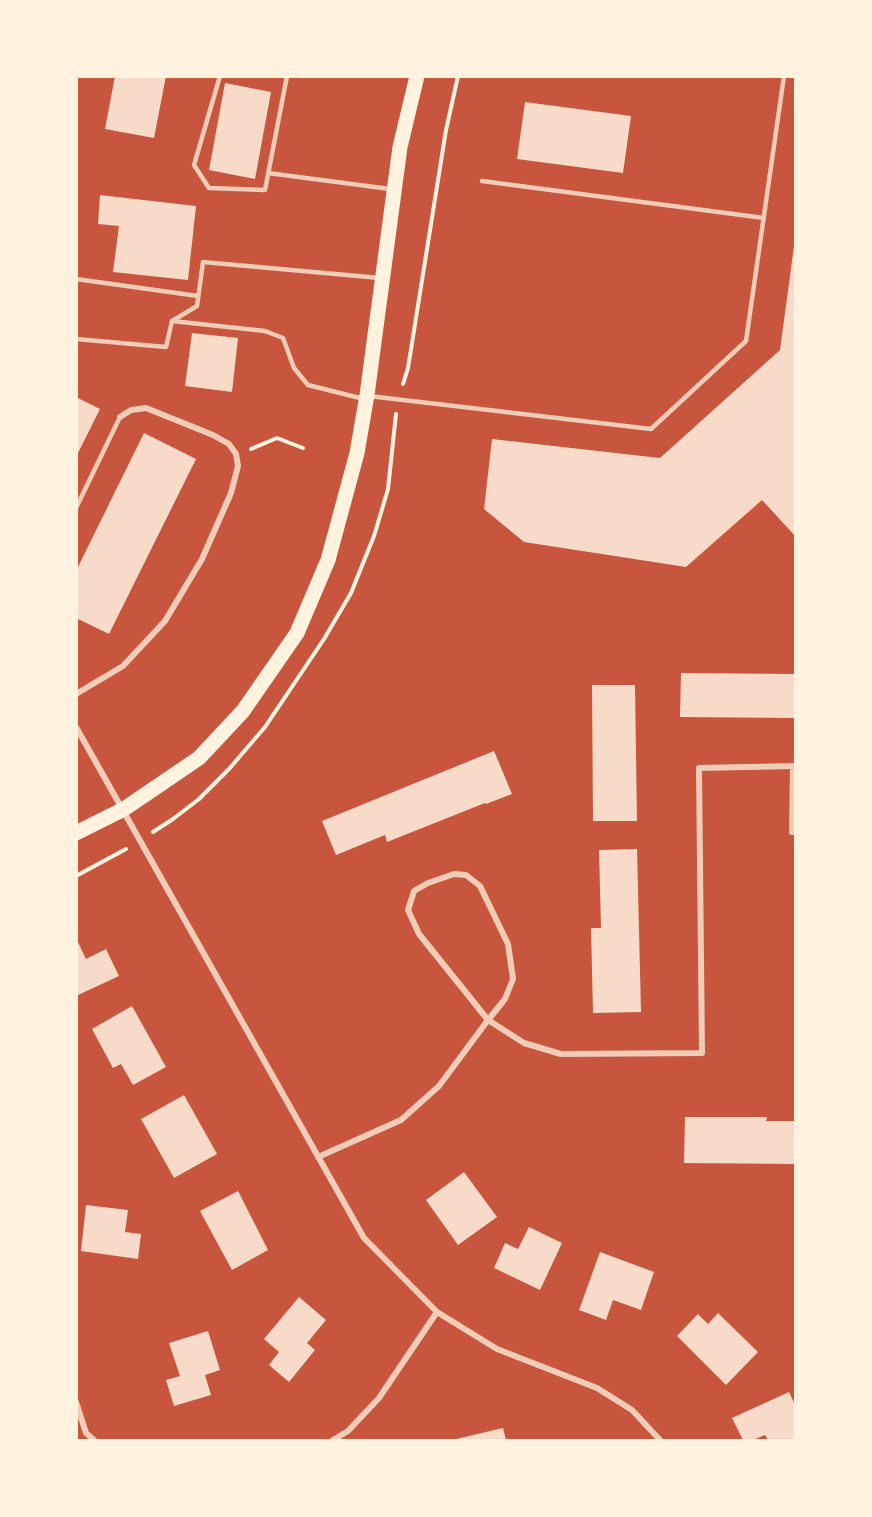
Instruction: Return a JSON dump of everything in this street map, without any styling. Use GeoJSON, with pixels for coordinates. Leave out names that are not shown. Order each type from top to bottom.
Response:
{"type":"FeatureCollection","features":[{"type":"Feature","properties":{"kind":"main road"},"geometry":{"type":"LineString","coordinates":[[76,833],[124,809],[199,758],[243,711],[297,633],[328,560],[357,453],[367,397],[400,147],[417,76]]}},
{"type":"Feature","properties":{"kind":"street"},"geometry":{"type":"LineString","coordinates":[[76,694],[123,666],[165,621],[202,559],[231,493],[238,466],[236,454],[228,444],[213,435],[146,408],[131,410],[120,417]]}},
{"type":"Feature","properties":{"kind":"street"},"geometry":{"type":"LineString","coordinates":[[76,728],[124,809],[364,1238],[437,1312],[497,1349],[597,1388],[632,1410],[660,1440]]}},
{"type":"Feature","properties":{"kind":"street"},"geometry":{"type":"LineString","coordinates":[[318,1157],[401,1120],[439,1086],[488,1020],[505,999],[513,979],[508,944],[480,886],[466,874],[454,874],[428,883],[414,891],[408,910],[419,934],[488,1020],[524,1043],[561,1054],[702,1053],[699,768],[794,766],[792,832],[795,832]]}},
{"type":"Feature","properties":{"kind":"street"},"geometry":{"type":"LineString","coordinates":[[333,1440],[348,1431],[379,1398],[437,1312]]}},
{"type":"Feature","properties":{"kind":"street"},"geometry":{"type":"LineString","coordinates":[[76,1402],[86,1433],[94,1440]]}},
{"type":"Feature","properties":{"kind":"lane"},"geometry":{"type":"LineString","coordinates":[[220,76],[194,165],[209,188],[265,190],[287,76]]}},
{"type":"Feature","properties":{"kind":"lane"},"geometry":{"type":"LineString","coordinates":[[172,321],[265,331],[283,338],[294,368],[308,385],[367,397],[651,429],[746,341],[784,76]]}},
{"type":"Feature","properties":{"kind":"lane"},"geometry":{"type":"LineString","coordinates":[[268,173],[394,189]]}},
{"type":"Feature","properties":{"kind":"lane"},"geometry":{"type":"LineString","coordinates":[[482,181],[764,218]]}},
{"type":"Feature","properties":{"kind":"lane"},"geometry":{"type":"LineString","coordinates":[[76,339],[166,347],[172,321],[197,306],[203,262],[383,278]]}},
{"type":"Feature","properties":{"kind":"lane"},"geometry":{"type":"LineString","coordinates":[[76,279],[198,296]]}},
{"type":"Feature","properties":{"kind":"lane"},"geometry":{"type":"LineString","coordinates":[[76,508],[120,417]]}},
{"type":"Feature","properties":{"kind":"path"},"geometry":{"type":"LineString","coordinates":[[236,454],[277,438],[303,448]]}},
{"type":"Feature","properties":{"kind":"building"},"geometry":{"type":"Polygon","coordinates":[[[115,76],[166,76],[154,138],[105,129],[115,76]]]}},
{"type":"Feature","properties":{"kind":"building"},"geometry":{"type":"Polygon","coordinates":[[[225,83],[271,92],[255,179],[209,170],[225,83]]]}},
{"type":"Feature","properties":{"kind":"building"},"geometry":{"type":"Polygon","coordinates":[[[525,102],[631,116],[623,173],[517,159],[525,102]]]}},
{"type":"Feature","properties":{"kind":"building"},"geometry":{"type":"Polygon","coordinates":[[[100,195],[196,206],[188,280],[113,272],[119,226],[98,224],[100,195]]]}},
{"type":"Feature","properties":{"kind":"building"},"geometry":{"type":"Polygon","coordinates":[[[794,246],[796,247],[796,537],[762,500],[686,567],[524,542],[484,509],[492,439],[660,458],[780,350],[794,246]]]}},
{"type":"Feature","properties":{"kind":"building"},"geometry":{"type":"Polygon","coordinates":[[[192,333],[238,338],[232,392],[185,386],[192,333]]]}},
{"type":"Feature","properties":{"kind":"building"},"geometry":{"type":"Polygon","coordinates":[[[76,397],[100,409],[76,457],[76,397]]]}},
{"type":"Feature","properties":{"kind":"building"},"geometry":{"type":"Polygon","coordinates":[[[144,433],[196,459],[109,634],[76,618],[76,571],[144,433]]]}},
{"type":"Feature","properties":{"kind":"building"},"geometry":{"type":"Polygon","coordinates":[[[681,673],[796,674],[796,718],[680,717],[681,673]]]}},
{"type":"Feature","properties":{"kind":"building"},"geometry":{"type":"Polygon","coordinates":[[[592,685],[635,685],[637,821],[593,821],[592,685]]]}},
{"type":"Feature","properties":{"kind":"building"},"geometry":{"type":"Polygon","coordinates":[[[494,751],[512,794],[387,842],[385,835],[336,855],[322,821],[494,751]]]}},
{"type":"Feature","properties":{"kind":"building"},"geometry":{"type":"Polygon","coordinates":[[[637,849],[641,1012],[593,1013],[591,928],[601,928],[599,850],[637,849]]]}},
{"type":"Feature","properties":{"kind":"building"},"geometry":{"type":"Polygon","coordinates":[[[76,938],[86,959],[106,949],[119,976],[76,996],[76,938]]]}},
{"type":"Feature","properties":{"kind":"building"},"geometry":{"type":"Polygon","coordinates":[[[132,1006],[166,1067],[133,1085],[121,1064],[113,1068],[92,1029],[132,1006]]]}},
{"type":"Feature","properties":{"kind":"building"},"geometry":{"type":"Polygon","coordinates":[[[184,1095],[217,1154],[174,1178],[141,1119],[184,1095]]]}},
{"type":"Feature","properties":{"kind":"building"},"geometry":{"type":"Polygon","coordinates":[[[685,1117],[767,1117],[766,1121],[796,1121],[796,1164],[684,1163],[685,1117]]]}},
{"type":"Feature","properties":{"kind":"building"},"geometry":{"type":"Polygon","coordinates":[[[464,1172],[497,1217],[458,1245],[426,1200],[464,1172]]]}},
{"type":"Feature","properties":{"kind":"building"},"geometry":{"type":"Polygon","coordinates":[[[238,1191],[268,1250],[232,1270],[200,1211],[238,1191]]]}},
{"type":"Feature","properties":{"kind":"building"},"geometry":{"type":"Polygon","coordinates":[[[86,1205],[128,1210],[125,1232],[141,1234],[138,1259],[81,1251],[86,1205]]]}},
{"type":"Feature","properties":{"kind":"building"},"geometry":{"type":"Polygon","coordinates":[[[529,1227],[562,1243],[540,1290],[494,1268],[505,1243],[518,1249],[529,1227]]]}},
{"type":"Feature","properties":{"kind":"building"},"geometry":{"type":"Polygon","coordinates":[[[600,1252],[654,1272],[641,1310],[613,1300],[606,1320],[579,1310],[600,1252]]]}},
{"type":"Feature","properties":{"kind":"building"},"geometry":{"type":"Polygon","coordinates":[[[299,1297],[326,1320],[307,1343],[315,1350],[289,1382],[269,1365],[279,1352],[264,1339],[299,1297]]]}},
{"type":"Feature","properties":{"kind":"building"},"geometry":{"type":"Polygon","coordinates":[[[718,1313],[758,1352],[726,1385],[677,1336],[698,1314],[708,1324],[718,1313]]]}},
{"type":"Feature","properties":{"kind":"building"},"geometry":{"type":"Polygon","coordinates":[[[208,1331],[220,1370],[205,1375],[211,1395],[174,1406],[166,1380],[180,1376],[169,1343],[208,1331]]]}},
{"type":"Feature","properties":{"kind":"building"},"geometry":{"type":"Polygon","coordinates":[[[789,1392],[796,1407],[796,1440],[768,1440],[765,1435],[753,1440],[743,1440],[732,1418],[789,1392]]]}},
{"type":"Feature","properties":{"kind":"building"},"geometry":{"type":"Polygon","coordinates":[[[503,1428],[506,1440],[452,1440],[503,1428]]]}}]}
